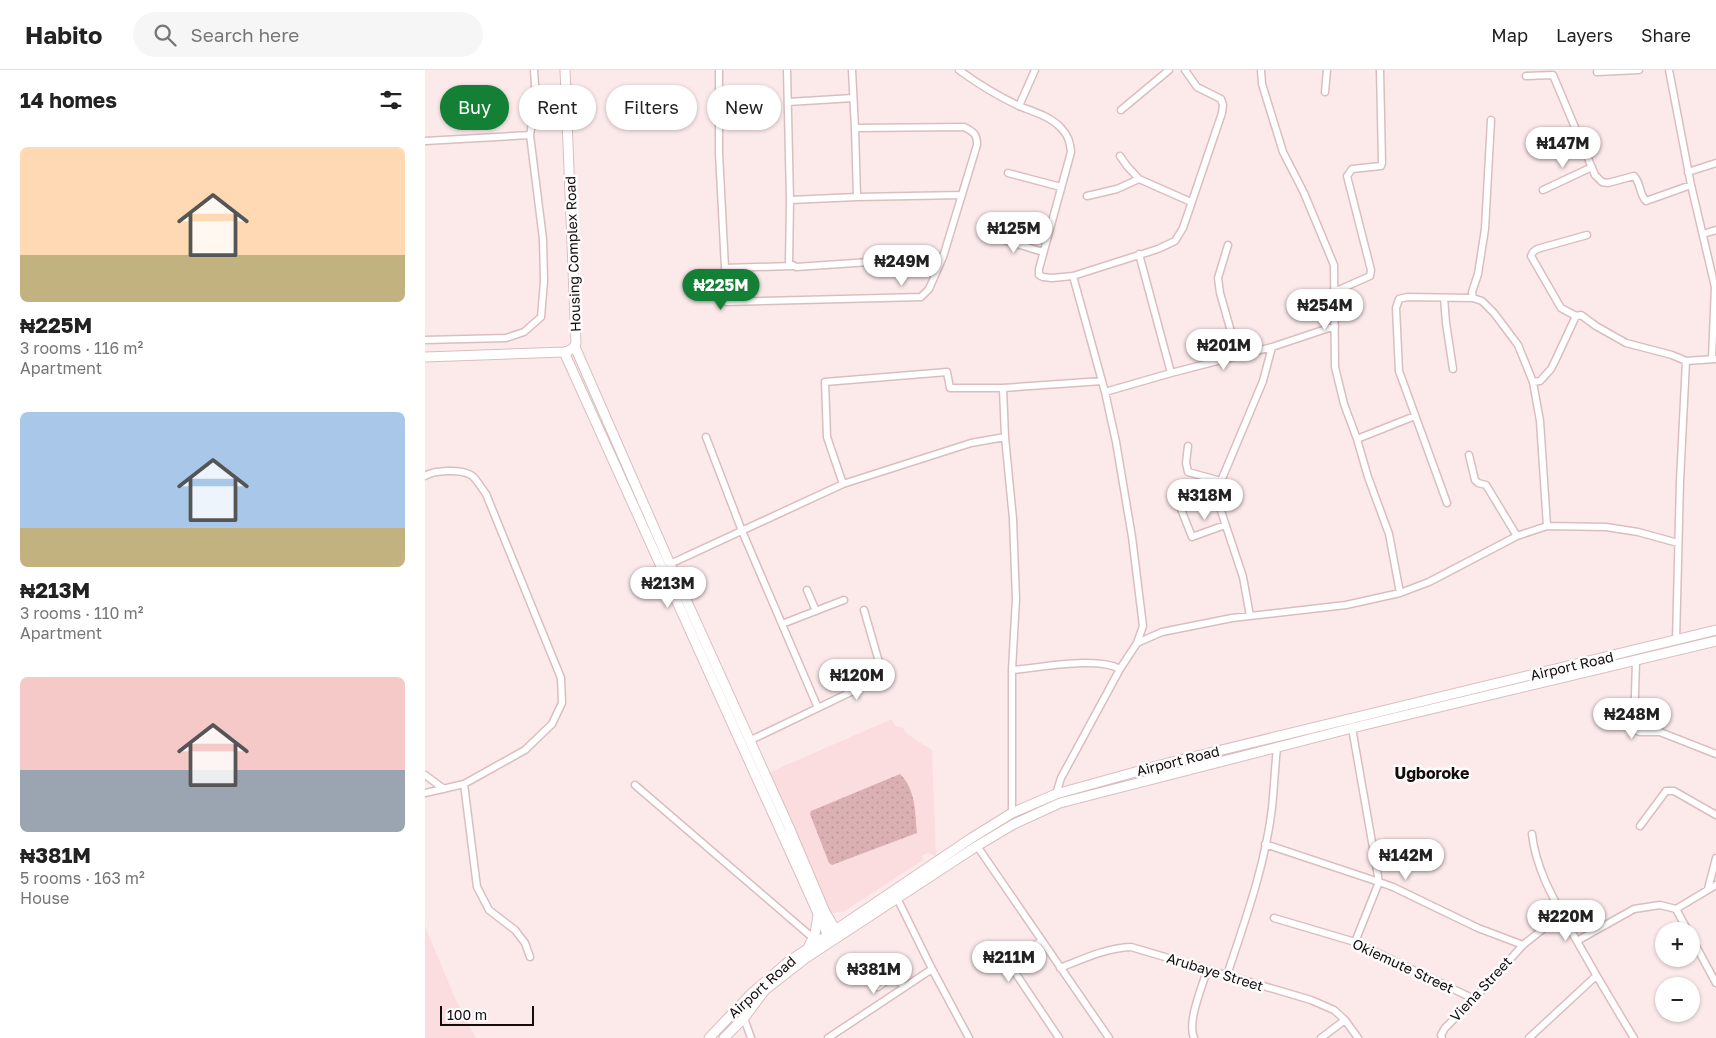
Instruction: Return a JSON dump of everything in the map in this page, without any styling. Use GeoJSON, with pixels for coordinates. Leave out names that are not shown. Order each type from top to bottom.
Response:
{"type":"FeatureCollection","features":[{"type":"Feature","properties":{"kind":"main road","name":"Housing Complex Road"},"geometry":{"type":"LineString","coordinates":[[425,357],[564,352],[575,347],[565,70]]}},
{"type":"Feature","properties":{"kind":"main road"},"geometry":{"type":"LineString","coordinates":[[575,347],[749,741],[789,826],[821,913],[808,948]]}},
{"type":"Feature","properties":{"kind":"main road"},"geometry":{"type":"LineString","coordinates":[[564,352],[833,936]]}},
{"type":"Feature","properties":{"kind":"main road","name":"Airport Road"},"geometry":{"type":"LineString","coordinates":[[724,1038],[744,1018],[765,990],[848,922],[929,865],[1012,813],[1056,794],[1151,768],[1716,630]]}},
{"type":"Feature","properties":{"kind":"main road","name":"Airport Road"},"geometry":{"type":"LineString","coordinates":[[709,1038],[771,975],[808,948],[833,936],[897,898],[1013,824],[1060,803],[1352,728],[1716,641]]}},
{"type":"Feature","properties":{"kind":"main road"},"geometry":{"type":"LineString","coordinates":[[1151,768],[1154,779]]}},
{"type":"Feature","properties":{"kind":"main road"},"geometry":{"type":"LineString","coordinates":[[821,913],[838,922],[848,922]]}},
{"type":"Feature","properties":{"kind":"street"},"geometry":{"type":"LineString","coordinates":[[425,340],[506,338],[524,332],[541,317],[544,281],[543,239],[530,135],[535,101],[534,70]]}},
{"type":"Feature","properties":{"kind":"street"},"geometry":{"type":"LineString","coordinates":[[719,70],[719,154],[727,302],[921,297],[929,289],[943,257],[977,145],[977,136],[973,131],[964,127],[855,128]]}},
{"type":"Feature","properties":{"kind":"street"},"geometry":{"type":"LineString","coordinates":[[787,70],[790,200],[789,263],[793,266]]}},
{"type":"Feature","properties":{"kind":"street"},"geometry":{"type":"LineString","coordinates":[[852,70],[857,197]]}},
{"type":"Feature","properties":{"kind":"street"},"geometry":{"type":"LineString","coordinates":[[959,70],[981,86],[1051,120],[1069,137],[1071,152],[1039,269],[1039,275],[1053,278],[1073,276],[1158,249],[1175,241],[1183,228],[1222,113],[1223,105],[1221,99],[1197,88],[1185,70]]}},
{"type":"Feature","properties":{"kind":"street"},"geometry":{"type":"LineString","coordinates":[[1019,106],[1035,70]]}},
{"type":"Feature","properties":{"kind":"street"},"geometry":{"type":"LineString","coordinates":[[1261,70],[1263,84],[1283,152],[1304,193],[1334,265],[1335,368],[1343,404],[1357,439],[1367,477],[1389,534],[1400,594]]}},
{"type":"Feature","properties":{"kind":"street"},"geometry":{"type":"LineString","coordinates":[[1325,92],[1327,70]]}},
{"type":"Feature","properties":{"kind":"street"},"geometry":{"type":"LineString","coordinates":[[1334,292],[1370,276],[1371,270],[1347,176],[1352,169],[1381,166],[1382,163],[1380,70]]}},
{"type":"Feature","properties":{"kind":"street"},"geometry":{"type":"LineString","coordinates":[[1597,72],[1637,70]]}},
{"type":"Feature","properties":{"kind":"street"},"geometry":{"type":"LineString","coordinates":[[1587,235],[1537,249],[1531,256],[1561,308],[1576,316],[1581,315],[1626,343],[1672,355],[1686,361],[1714,358],[1716,287],[1691,186],[1669,70]]}},
{"type":"Feature","properties":{"kind":"street"},"geometry":{"type":"LineString","coordinates":[[1121,110],[1167,71]]}},
{"type":"Feature","properties":{"kind":"street"},"geometry":{"type":"LineString","coordinates":[[1526,76],[1553,75],[1595,175],[1602,182],[1608,183],[1634,176],[1637,179],[1642,197],[1646,201],[1691,186]]}},
{"type":"Feature","properties":{"kind":"street"},"geometry":{"type":"LineString","coordinates":[[788,102],[853,98]]}},
{"type":"Feature","properties":{"kind":"street"},"geometry":{"type":"LineString","coordinates":[[1473,298],[1472,292],[1478,274],[1485,229],[1491,120]]}},
{"type":"Feature","properties":{"kind":"street"},"geometry":{"type":"LineString","coordinates":[[425,142],[530,135]]}},
{"type":"Feature","properties":{"kind":"street"},"geometry":{"type":"LineString","coordinates":[[1120,156],[1139,179],[1191,202]]}},
{"type":"Feature","properties":{"kind":"street"},"geometry":{"type":"LineString","coordinates":[[1688,172],[1716,163]]}},
{"type":"Feature","properties":{"kind":"street"},"geometry":{"type":"LineString","coordinates":[[1543,190],[1592,166]]}},
{"type":"Feature","properties":{"kind":"street"},"geometry":{"type":"LineString","coordinates":[[1008,173],[1061,187]]}},
{"type":"Feature","properties":{"kind":"street"},"geometry":{"type":"LineString","coordinates":[[1087,196],[1117,189],[1139,179]]}},
{"type":"Feature","properties":{"kind":"street"},"geometry":{"type":"LineString","coordinates":[[790,200],[962,196]]}},
{"type":"Feature","properties":{"kind":"street"},"geometry":{"type":"LineString","coordinates":[[1703,234],[1716,230]]}},
{"type":"Feature","properties":{"kind":"street"},"geometry":{"type":"LineString","coordinates":[[991,236],[1043,252]]}},
{"type":"Feature","properties":{"kind":"street"},"geometry":{"type":"LineString","coordinates":[[1228,245],[1218,278],[1220,294],[1239,356]]}},
{"type":"Feature","properties":{"kind":"street"},"geometry":{"type":"LineString","coordinates":[[1139,254],[1171,373]]}},
{"type":"Feature","properties":{"kind":"street"},"geometry":{"type":"LineString","coordinates":[[725,268],[943,257]]}},
{"type":"Feature","properties":{"kind":"street"},"geometry":{"type":"LineString","coordinates":[[1056,794],[1061,778],[1120,669],[1137,643],[1143,626],[1132,537],[1116,442],[1105,392],[1073,276]]}},
{"type":"Feature","properties":{"kind":"street"},"geometry":{"type":"LineString","coordinates":[[1447,503],[1399,371],[1396,308],[1399,299],[1407,296],[1473,298],[1481,301],[1494,312],[1518,345],[1533,382],[1540,421],[1547,526]]}},
{"type":"Feature","properties":{"kind":"street"},"geometry":{"type":"LineString","coordinates":[[1444,298],[1453,369]]}},
{"type":"Feature","properties":{"kind":"street"},"geometry":{"type":"LineString","coordinates":[[1533,382],[1540,381],[1551,369],[1576,316]]}},
{"type":"Feature","properties":{"kind":"street"},"geometry":{"type":"LineString","coordinates":[[1105,392],[1272,347],[1335,326]]}},
{"type":"Feature","properties":{"kind":"street"},"geometry":{"type":"LineString","coordinates":[[1251,616],[1243,577],[1217,499],[1221,480],[1263,381],[1272,347]]}},
{"type":"Feature","properties":{"kind":"street"},"geometry":{"type":"LineString","coordinates":[[1676,640],[1686,361]]}},
{"type":"Feature","properties":{"kind":"street"},"geometry":{"type":"LineString","coordinates":[[843,484],[827,437],[825,382],[947,372],[950,388],[1003,388],[1102,381]]}},
{"type":"Feature","properties":{"kind":"street"},"geometry":{"type":"LineString","coordinates":[[1003,388],[1005,437],[1013,519],[1016,599],[1012,670],[1012,813]]}},
{"type":"Feature","properties":{"kind":"street"},"geometry":{"type":"LineString","coordinates":[[1357,439],[1415,416]]}},
{"type":"Feature","properties":{"kind":"street"},"geometry":{"type":"LineString","coordinates":[[707,437],[742,531],[818,708]]}},
{"type":"Feature","properties":{"kind":"street"},"geometry":{"type":"LineString","coordinates":[[670,564],[843,484],[971,443],[1005,437]]}},
{"type":"Feature","properties":{"kind":"street"},"geometry":{"type":"LineString","coordinates":[[1188,446],[1186,463],[1188,472],[1221,480]]}},
{"type":"Feature","properties":{"kind":"street"},"geometry":{"type":"LineString","coordinates":[[1469,455],[1475,480],[1486,485],[1517,536]]}},
{"type":"Feature","properties":{"kind":"street"},"geometry":{"type":"LineString","coordinates":[[425,476],[430,473],[455,471],[471,476],[486,494],[561,678],[562,703],[552,724],[525,750],[464,784],[425,793]]}},
{"type":"Feature","properties":{"kind":"street"},"geometry":{"type":"LineString","coordinates":[[1179,504],[1192,537],[1225,525]]}},
{"type":"Feature","properties":{"kind":"street"},"geometry":{"type":"LineString","coordinates":[[1137,643],[1162,632],[1251,616],[1346,605],[1400,594],[1429,582],[1517,536],[1547,526],[1605,527],[1638,532],[1679,543]]}},
{"type":"Feature","properties":{"kind":"street"},"geometry":{"type":"LineString","coordinates":[[807,590],[816,611]]}},
{"type":"Feature","properties":{"kind":"street"},"geometry":{"type":"LineString","coordinates":[[782,624],[844,600]]}},
{"type":"Feature","properties":{"kind":"street"},"geometry":{"type":"LineString","coordinates":[[749,741],[878,679],[881,669],[864,610]]}},
{"type":"Feature","properties":{"kind":"street"},"geometry":{"type":"LineString","coordinates":[[1636,660],[1634,730],[1640,732],[1660,732],[1716,754]]}},
{"type":"Feature","properties":{"kind":"street"},"geometry":{"type":"LineString","coordinates":[[1012,670],[1096,662],[1113,665],[1120,669]]}},
{"type":"Feature","properties":{"kind":"street"},"geometry":{"type":"LineString","coordinates":[[1352,728],[1379,882],[1355,942]]}},
{"type":"Feature","properties":{"kind":"street"},"geometry":{"type":"LineString","coordinates":[[1227,975],[1248,912],[1265,844],[1272,809],[1277,747]]}},
{"type":"Feature","properties":{"kind":"street"},"geometry":{"type":"LineString","coordinates":[[425,775],[444,789]]}},
{"type":"Feature","properties":{"kind":"street"},"geometry":{"type":"LineString","coordinates":[[464,784],[477,887],[489,910],[515,930],[525,943],[530,957]]}},
{"type":"Feature","properties":{"kind":"street"},"geometry":{"type":"LineString","coordinates":[[635,785],[813,938]]}},
{"type":"Feature","properties":{"kind":"street"},"geometry":{"type":"LineString","coordinates":[[1640,826],[1666,791],[1669,790],[1716,815]]}},
{"type":"Feature","properties":{"kind":"street"},"geometry":{"type":"LineString","coordinates":[[1532,834],[1539,869],[1596,976],[1634,1038]]}},
{"type":"Feature","properties":{"kind":"street"},"geometry":{"type":"LineString","coordinates":[[1265,844],[1393,887],[1478,928],[1523,944]]}},
{"type":"Feature","properties":{"kind":"street"},"geometry":{"type":"LineString","coordinates":[[977,846],[1109,1038]]}},
{"type":"Feature","properties":{"kind":"street"},"geometry":{"type":"LineString","coordinates":[[1707,889],[1716,858]]}},
{"type":"Feature","properties":{"kind":"street"},"geometry":{"type":"LineString","coordinates":[[1577,941],[1634,909],[1660,905],[1676,909],[1716,885]]}},
{"type":"Feature","properties":{"kind":"street"},"geometry":{"type":"LineString","coordinates":[[897,898],[969,1038]]}},
{"type":"Feature","properties":{"kind":"street"},"geometry":{"type":"LineString","coordinates":[[1676,909],[1683,922]]}},
{"type":"Feature","properties":{"kind":"street","name":"Viena Street"},"geometry":{"type":"LineString","coordinates":[[1441,1036],[1445,1028],[1474,999],[1523,944],[1562,914]]}},
{"type":"Feature","properties":{"kind":"street","name":"Okiemute Street"},"geometry":{"type":"LineString","coordinates":[[1274,918],[1355,942],[1474,999]]}},
{"type":"Feature","properties":{"kind":"street"},"geometry":{"type":"LineString","coordinates":[[1041,941],[1012,958],[1010,965],[1059,1038]]}},
{"type":"Feature","properties":{"kind":"street","name":"Arubaye Street"},"geometry":{"type":"LineString","coordinates":[[1061,968],[1106,950],[1131,947],[1311,1000],[1334,1010],[1345,1020],[1358,1038]]}},
{"type":"Feature","properties":{"kind":"street"},"geometry":{"type":"LineString","coordinates":[[1700,954],[1716,983]]}},
{"type":"Feature","properties":{"kind":"street"},"geometry":{"type":"LineString","coordinates":[[828,1038],[932,969]]}},
{"type":"Feature","properties":{"kind":"street"},"geometry":{"type":"LineString","coordinates":[[1194,1038],[1192,1021],[1207,970]]}},
{"type":"Feature","properties":{"kind":"street"},"geometry":{"type":"LineString","coordinates":[[865,971],[878,987],[894,975],[904,987]]}},
{"type":"Feature","properties":{"kind":"street"},"geometry":{"type":"LineString","coordinates":[[1529,1038],[1596,976]]}},
{"type":"Feature","properties":{"kind":"street"},"geometry":{"type":"LineString","coordinates":[[744,1018],[751,1038]]}},
{"type":"Feature","properties":{"kind":"street"},"geometry":{"type":"LineString","coordinates":[[1321,1038],[1345,1020]]}},
{"type":"Feature","properties":{"kind":"shaded area"},"geometry":{"type":"Polygon","coordinates":[[[892,719],[895,726],[903,728],[907,734],[932,750],[936,856],[927,853],[921,856],[923,860],[843,912],[831,913],[770,772],[892,719]]]}},
{"type":"Feature","properties":{"kind":"shaded area"},"geometry":{"type":"Polygon","coordinates":[[[900,774],[912,794],[917,833],[832,865],[829,863],[810,814],[811,811],[900,774]]]}},
{"type":"Feature","properties":{"kind":"shaded area"},"geometry":{"type":"Polygon","coordinates":[[[425,926],[455,998],[476,1038],[425,1038],[425,926]]]}},
{"type":"Feature","properties":{"kind":"district","name":"Ugboroke"},"geometry":{"type":"Point","coordinates":[1432,773]}}]}
